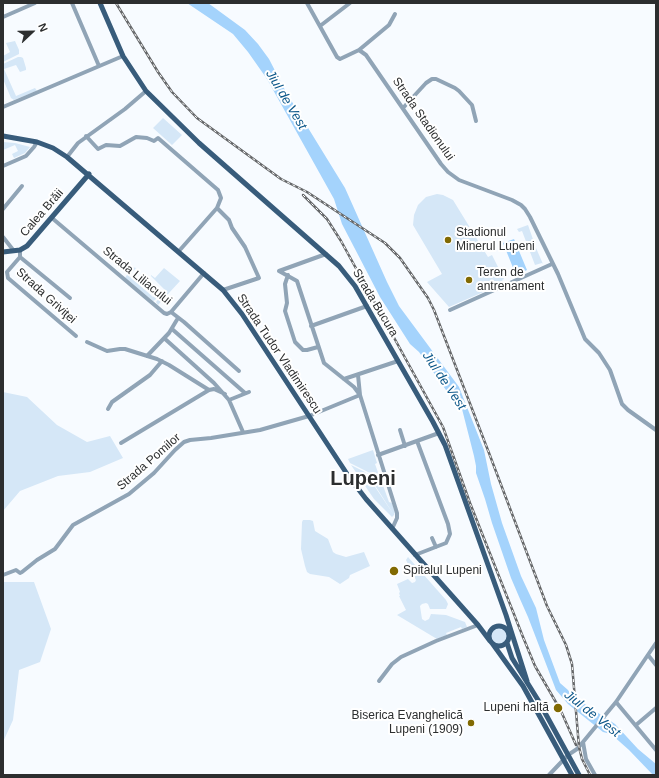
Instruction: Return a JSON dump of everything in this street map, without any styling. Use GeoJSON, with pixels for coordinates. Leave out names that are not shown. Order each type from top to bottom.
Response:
{"type":"FeatureCollection","features":[{"type":"Feature","properties":{"kind":"main road","name":"Strada Bucura"},"geometry":{"type":"LineString","coordinates":[[100,3],[123,56],[146,91],[200,143],[326,254],[349,277],[439,433],[480,540],[506,615]]}},
{"type":"Feature","properties":{"kind":"main road","name":"Strada Tudor Vladimirescu"},"geometry":{"type":"LineString","coordinates":[[3,136],[37,142],[53,148],[67,157],[89,174],[223,290],[237,307],[358,488],[392,529],[478,625],[523,686],[572,775]]}},
{"type":"Feature","properties":{"kind":"main road","name":"Calea Brăii"},"geometry":{"type":"LineString","coordinates":[[3,252],[20,250],[27,246],[89,174]]}},
{"type":"Feature","properties":{"kind":"main road"},"geometry":{"type":"LineString","coordinates":[[506,615],[504,622],[492,628],[489,634],[491,642],[494,645],[501,646],[507,643]]}},
{"type":"Feature","properties":{"kind":"main road"},"geometry":{"type":"LineString","coordinates":[[506,615],[509,637],[507,643],[512,658],[527,681],[579,775]]}},
{"type":"Feature","properties":{"kind":"main road"},"geometry":{"type":"LineString","coordinates":[[506,615],[527,681]]}},
{"type":"Feature","properties":{"kind":"main road"},"geometry":{"type":"LineString","coordinates":[[478,625],[492,628]]}},
{"type":"Feature","properties":{"kind":"main road"},"geometry":{"type":"LineString","coordinates":[[498,625],[508,630]]}},
{"type":"Feature","properties":{"kind":"street"},"geometry":{"type":"LineString","coordinates":[[3,17],[35,3]]}},
{"type":"Feature","properties":{"kind":"street"},"geometry":{"type":"LineString","coordinates":[[72,3],[99,66]]}},
{"type":"Feature","properties":{"kind":"street"},"geometry":{"type":"LineString","coordinates":[[307,3],[338,58],[340,59],[359,50],[389,25],[395,14]]}},
{"type":"Feature","properties":{"kind":"street"},"geometry":{"type":"LineString","coordinates":[[320,26],[350,3]]}},
{"type":"Feature","properties":{"kind":"street","name":"Strada Stadionului"},"geometry":{"type":"LineString","coordinates":[[359,50],[370,59],[441,164],[448,172],[467,183],[516,203],[525,209],[533,222],[558,274],[585,339],[599,353],[610,370],[622,404],[656,430]]}},
{"type":"Feature","properties":{"kind":"street"},"geometry":{"type":"LineString","coordinates":[[3,107],[123,56]]}},
{"type":"Feature","properties":{"kind":"street"},"geometry":{"type":"LineString","coordinates":[[403,108],[426,83],[432,79],[436,79],[459,91],[472,105],[476,121]]}},
{"type":"Feature","properties":{"kind":"street"},"geometry":{"type":"LineString","coordinates":[[67,157],[78,143],[86,136],[125,110],[146,91]]}},
{"type":"Feature","properties":{"kind":"street"},"geometry":{"type":"LineString","coordinates":[[86,136],[98,149],[106,145],[120,146],[136,137],[150,138],[154,141],[158,138],[218,190],[221,198],[217,208],[179,251]]}},
{"type":"Feature","properties":{"kind":"street"},"geometry":{"type":"LineString","coordinates":[[3,166],[26,156],[37,142]]}},
{"type":"Feature","properties":{"kind":"street"},"geometry":{"type":"LineString","coordinates":[[3,209],[22,186]]}},
{"type":"Feature","properties":{"kind":"street"},"geometry":{"type":"LineString","coordinates":[[217,208],[229,220],[248,251],[259,278],[223,290]]}},
{"type":"Feature","properties":{"kind":"street","name":"Strada Liliacului"},"geometry":{"type":"LineString","coordinates":[[52,218],[166,314],[170,313],[204,273]]}},
{"type":"Feature","properties":{"kind":"street"},"geometry":{"type":"LineString","coordinates":[[3,236],[14,251]]}},
{"type":"Feature","properties":{"kind":"street","name":"Strada Griviţei"},"geometry":{"type":"LineString","coordinates":[[20,250],[20,257],[7,272],[8,278],[76,336]]}},
{"type":"Feature","properties":{"kind":"street"},"geometry":{"type":"LineString","coordinates":[[326,254],[279,270],[297,281],[324,362],[357,391],[360,396]]}},
{"type":"Feature","properties":{"kind":"street"},"geometry":{"type":"LineString","coordinates":[[20,257],[70,298]]}},
{"type":"Feature","properties":{"kind":"street"},"geometry":{"type":"LineString","coordinates":[[450,310],[552,264]]}},
{"type":"Feature","properties":{"kind":"street"},"geometry":{"type":"LineString","coordinates":[[288,275],[285,284],[287,303],[285,310],[295,342],[303,350],[318,347]]}},
{"type":"Feature","properties":{"kind":"street"},"geometry":{"type":"LineString","coordinates":[[311,326],[367,306]]}},
{"type":"Feature","properties":{"kind":"street"},"geometry":{"type":"LineString","coordinates":[[170,313],[178,318],[239,371]]}},
{"type":"Feature","properties":{"kind":"street"},"geometry":{"type":"LineString","coordinates":[[147,356],[164,338],[178,318]]}},
{"type":"Feature","properties":{"kind":"street"},"geometry":{"type":"LineString","coordinates":[[172,328],[247,393],[229,400]]}},
{"type":"Feature","properties":{"kind":"street"},"geometry":{"type":"LineString","coordinates":[[164,338],[225,394],[243,432]]}},
{"type":"Feature","properties":{"kind":"street"},"geometry":{"type":"LineString","coordinates":[[87,342],[107,351],[120,349],[162,361],[209,390]]}},
{"type":"Feature","properties":{"kind":"street"},"geometry":{"type":"LineString","coordinates":[[108,409],[112,402],[150,375],[162,361]]}},
{"type":"Feature","properties":{"kind":"street"},"geometry":{"type":"LineString","coordinates":[[344,379],[398,361]]}},
{"type":"Feature","properties":{"kind":"street"},"geometry":{"type":"LineString","coordinates":[[358,375],[360,396],[397,513],[397,518],[392,529]]}},
{"type":"Feature","properties":{"kind":"street"},"geometry":{"type":"LineString","coordinates":[[120,443],[209,390],[214,389],[225,394]]}},
{"type":"Feature","properties":{"kind":"street","name":"Strada Pomilor"},"geometry":{"type":"LineString","coordinates":[[3,575],[16,570],[20,573],[22,572],[37,560],[55,549],[73,525],[129,494],[149,477],[184,442],[268,428],[309,416],[360,396]]}},
{"type":"Feature","properties":{"kind":"street"},"geometry":{"type":"LineString","coordinates":[[400,430],[405,446]]}},
{"type":"Feature","properties":{"kind":"street"},"geometry":{"type":"LineString","coordinates":[[378,455],[439,433]]}},
{"type":"Feature","properties":{"kind":"street"},"geometry":{"type":"LineString","coordinates":[[415,555],[447,541],[450,534],[450,529],[417,441]]}},
{"type":"Feature","properties":{"kind":"street"},"geometry":{"type":"LineString","coordinates":[[432,538],[436,547]]}},
{"type":"Feature","properties":{"kind":"street"},"geometry":{"type":"LineString","coordinates":[[379,680],[392,664],[401,657],[436,641],[478,625]]}},
{"type":"Feature","properties":{"kind":"street"},"geometry":{"type":"LineString","coordinates":[[548,775],[595,729],[616,702],[656,643]]}},
{"type":"Feature","properties":{"kind":"street"},"geometry":{"type":"LineString","coordinates":[[648,655],[656,665]]}},
{"type":"Feature","properties":{"kind":"street"},"geometry":{"type":"LineString","coordinates":[[616,702],[656,750]]}},
{"type":"Feature","properties":{"kind":"street"},"geometry":{"type":"LineString","coordinates":[[636,725],[656,708]]}},
{"type":"Feature","properties":{"kind":"street"},"geometry":{"type":"LineString","coordinates":[[583,742],[586,759],[595,775]]}},
{"type":"Feature","properties":{"kind":"shaded area"},"geometry":{"type":"Polygon","coordinates":[[[15,41],[19,54],[3,62],[3,56],[10,52],[6,43],[15,41]]]}},
{"type":"Feature","properties":{"kind":"shaded area"},"geometry":{"type":"Polygon","coordinates":[[[18,57],[23,58],[26,70],[20,72],[16,65],[4,69],[16,96],[35,88],[37,91],[14,100],[11,98],[3,79],[3,64],[18,57]]]}},
{"type":"Feature","properties":{"kind":"shaded area"},"geometry":{"type":"Polygon","coordinates":[[[163,118],[182,135],[172,145],[153,128],[163,118]]]}},
{"type":"Feature","properties":{"kind":"shaded area"},"geometry":{"type":"Polygon","coordinates":[[[3,142],[15,143],[30,147],[25,153],[14,158],[12,154],[18,151],[15,145],[3,150],[3,142]]]}},
{"type":"Feature","properties":{"kind":"shaded area"},"geometry":{"type":"Polygon","coordinates":[[[437,194],[453,200],[488,257],[492,255],[504,279],[502,280],[504,283],[449,307],[427,282],[442,274],[413,225],[414,215],[418,205],[426,197],[437,194]]]}},
{"type":"Feature","properties":{"kind":"shaded area"},"geometry":{"type":"Polygon","coordinates":[[[528,225],[543,264],[535,265],[522,231],[519,232],[517,229],[528,225]]]}},
{"type":"Feature","properties":{"kind":"shaded area"},"geometry":{"type":"Polygon","coordinates":[[[132,267],[136,268],[129,276],[153,297],[161,289],[161,292],[155,300],[153,301],[125,278],[132,267]]]}},
{"type":"Feature","properties":{"kind":"shaded area"},"geometry":{"type":"Polygon","coordinates":[[[164,268],[180,281],[158,305],[156,302],[165,290],[151,275],[155,278],[164,268]]]}},
{"type":"Feature","properties":{"kind":"shaded area"},"geometry":{"type":"Polygon","coordinates":[[[3,392],[27,397],[57,425],[87,442],[110,436],[123,458],[90,472],[58,476],[20,491],[3,511],[3,392]]]}},
{"type":"Feature","properties":{"kind":"shaded area"},"geometry":{"type":"Polygon","coordinates":[[[373,450],[377,463],[375,464],[380,478],[350,463],[348,459],[373,450]]]}},
{"type":"Feature","properties":{"kind":"shaded area"},"geometry":{"type":"Polygon","coordinates":[[[351,465],[365,472],[394,515],[392,517],[374,499],[351,465]]]}},
{"type":"Feature","properties":{"kind":"shaded area"},"geometry":{"type":"Polygon","coordinates":[[[367,473],[381,480],[389,502],[392,503],[395,512],[394,515],[367,473]]]}},
{"type":"Feature","properties":{"kind":"shaded area"},"geometry":{"type":"Polygon","coordinates":[[[303,520],[313,521],[315,531],[328,539],[333,552],[346,557],[364,552],[370,566],[350,575],[349,578],[340,584],[329,577],[310,574],[307,572],[301,549],[303,520]]]}},
{"type":"Feature","properties":{"kind":"shaded area"},"geometry":{"type":"Polygon","coordinates":[[[408,557],[448,604],[446,609],[430,609],[428,604],[422,604],[420,606],[422,619],[425,621],[429,619],[431,614],[446,615],[465,622],[467,627],[462,629],[461,627],[446,633],[447,635],[437,639],[397,615],[406,610],[399,596],[400,592],[397,584],[408,579],[412,583],[416,580],[406,560],[408,557]]]}},
{"type":"Feature","properties":{"kind":"shaded area"},"geometry":{"type":"Polygon","coordinates":[[[3,582],[34,582],[51,629],[40,662],[19,670],[13,720],[3,742],[3,582]]]}},
{"type":"Feature","properties":{"kind":"shaded area"},"geometry":{"type":"Polygon","coordinates":[[[499,627],[505,630],[508,636],[505,642],[499,645],[493,642],[490,636],[493,630],[499,627]]]}},
{"type":"Feature","properties":{"kind":"water","name":"Jiul de Vest"},"geometry":{"type":"Polygon","coordinates":[[[187,3],[208,3],[245,30],[269,59],[286,92],[345,188],[399,306],[459,387],[484,450],[491,484],[502,523],[521,576],[536,608],[544,640],[560,683],[571,695],[615,724],[638,749],[656,764],[656,775],[653,775],[611,734],[603,732],[568,704],[556,690],[528,617],[511,578],[492,523],[476,473],[474,456],[462,409],[446,390],[419,352],[410,344],[380,297],[342,224],[334,199],[267,79],[233,34],[187,3]]]}},
{"type":"Feature","properties":{"kind":"water"},"geometry":{"type":"Polygon","coordinates":[[[514,239],[527,270],[516,275],[503,243],[514,239]]]}},
{"type":"Feature","properties":{"kind":"railway"},"geometry":{"type":"LineString","coordinates":[[116,3],[172,92],[197,118],[281,179],[307,192],[385,243],[400,258],[428,298],[434,310],[547,606],[566,645],[572,664],[579,747],[582,759],[590,775]]}},
{"type":"Feature","properties":{"kind":"railway"},"geometry":{"type":"LineString","coordinates":[[303,195],[327,219],[341,241],[443,427],[470,503],[535,666],[561,711],[576,745]]}},
{"type":"Feature","properties":{"kind":"place","name":"Stadionul Minerul Lupeni"},"geometry":{"type":"Point","coordinates":[448,240]}},
{"type":"Feature","properties":{"kind":"place","name":"Teren de antrenament"},"geometry":{"type":"Point","coordinates":[469,280]}},
{"type":"Feature","properties":{"kind":"place","name":"Spitalul Lupeni"},"geometry":{"type":"Point","coordinates":[394,571]}},
{"type":"Feature","properties":{"kind":"place","name":"Lupeni haltă"},"geometry":{"type":"Point","coordinates":[558,708]}},
{"type":"Feature","properties":{"kind":"place","name":"Biserica Evanghelică Lupeni (1909)"},"geometry":{"type":"Point","coordinates":[471,723]}},
{"type":"Feature","properties":{"kind":"district","name":"Lupeni"},"geometry":{"type":"Point","coordinates":[363,479]}}]}
